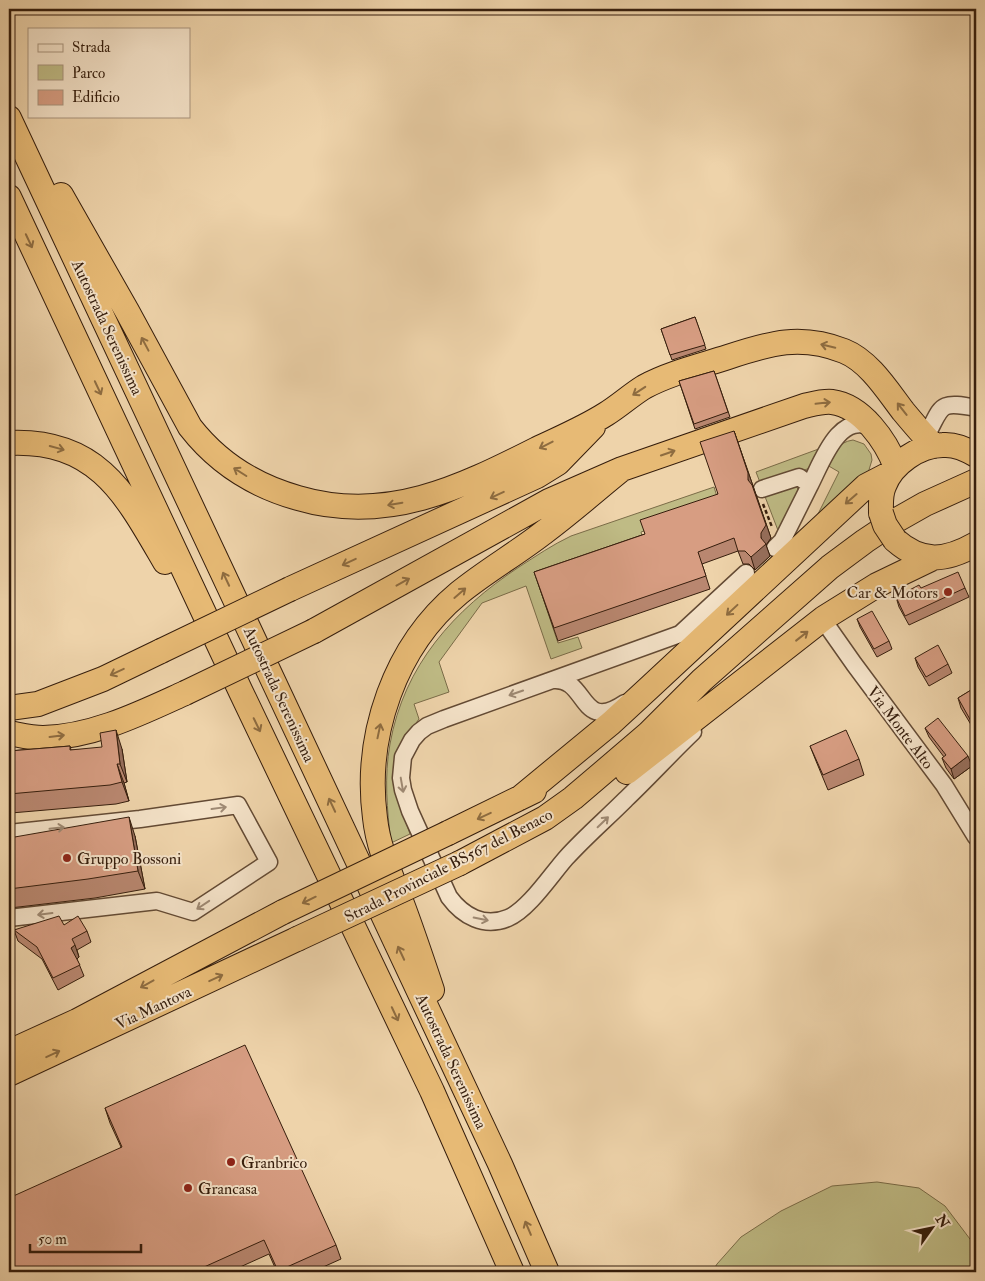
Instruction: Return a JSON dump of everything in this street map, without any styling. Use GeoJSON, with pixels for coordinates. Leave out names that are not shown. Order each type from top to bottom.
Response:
{"type":"FeatureCollection","features":[{"type":"Feature","properties":{"kind":"highway"},"geometry":{"type":"LineString","coordinates":[[9,105],[127,311],[190,427],[204,445],[221,460],[260,484],[281,494],[341,507],[376,507],[408,502],[439,493],[501,468],[605,415],[644,387],[676,374],[764,345],[783,341],[830,346],[846,351],[858,359],[879,380],[930,442],[973,450]]}},
{"type":"Feature","properties":{"kind":"highway","name":"Autostrada Serenissima"},"geometry":{"type":"LineString","coordinates":[[9,118],[500,1164],[547,1272]]}},
{"type":"Feature","properties":{"kind":"highway","name":"Autostrada Serenissima"},"geometry":{"type":"LineString","coordinates":[[9,196],[241,692],[432,1091],[512,1272]]}},
{"type":"Feature","properties":{"kind":"highway"},"geometry":{"type":"LineString","coordinates":[[9,733],[43,738],[78,733],[125,720],[314,631],[550,501],[622,469],[795,409],[817,404],[830,402],[842,404],[873,428],[891,454],[893,470],[883,487],[881,499],[881,513],[886,525],[895,540],[904,548],[931,559]]}},
{"type":"Feature","properties":{"kind":"highway"},"geometry":{"type":"LineString","coordinates":[[9,708],[38,704],[103,679],[290,589],[545,471],[568,454],[605,415]]}},
{"type":"Feature","properties":{"kind":"highway"},"geometry":{"type":"LineString","coordinates":[[520,798],[611,723],[837,511],[866,486],[893,470],[930,442]]}},
{"type":"Feature","properties":{"kind":"highway"},"geometry":{"type":"LineString","coordinates":[[9,443],[41,444],[66,450],[92,464],[113,483],[131,504],[241,692]]}},
{"type":"Feature","properties":{"kind":"highway"},"geometry":{"type":"LineString","coordinates":[[468,1096],[415,938],[381,850],[375,818],[373,790],[374,752],[383,712],[396,677],[410,649],[459,593],[542,534],[622,469]]}},
{"type":"Feature","properties":{"kind":"highway","name":"Strada Provinciale BS567 del Benaco"},"geometry":{"type":"LineString","coordinates":[[297,940],[460,863],[545,818],[574,798],[614,765],[702,680],[830,568],[895,521],[925,504],[976,481]]}},
{"type":"Feature","properties":{"kind":"highway"},"geometry":{"type":"LineString","coordinates":[[545,818],[617,780],[824,618],[876,585],[931,559],[972,549]]}},
{"type":"Feature","properties":{"kind":"highway","name":"Strada Provinciale BS567 del Benaco"},"geometry":{"type":"LineString","coordinates":[[283,912],[520,798],[585,762],[702,680]]}},
{"type":"Feature","properties":{"kind":"highway","name":"Via Mantova"},"geometry":{"type":"LineString","coordinates":[[9,1052],[77,1021],[283,912]]}},
{"type":"Feature","properties":{"kind":"highway","name":"Via Mantova"},"geometry":{"type":"LineString","coordinates":[[9,1074],[297,940]]}},
{"type":"Feature","properties":{"kind":"street"},"geometry":{"type":"LineString","coordinates":[[930,442],[937,413],[941,408],[958,404],[976,408]]}},
{"type":"Feature","properties":{"kind":"street"},"geometry":{"type":"LineString","coordinates":[[777,547],[782,541],[833,441],[846,427],[854,424],[862,424],[873,428]]}},
{"type":"Feature","properties":{"kind":"street"},"geometry":{"type":"LineString","coordinates":[[762,495],[798,477],[810,485]]}},
{"type":"Feature","properties":{"kind":"street"},"geometry":{"type":"LineString","coordinates":[[746,573],[680,634],[427,726],[412,740],[403,757],[401,778],[405,800],[449,897],[457,908],[468,916],[482,921],[496,921],[509,918],[522,909],[567,857],[752,674]]}},
{"type":"Feature","properties":{"kind":"street","name":"Via Monte Alto"},"geometry":{"type":"LineString","coordinates":[[824,618],[828,627],[854,664],[944,785],[976,837]]}},
{"type":"Feature","properties":{"kind":"street"},"geometry":{"type":"LineString","coordinates":[[580,696],[580,681],[583,675],[595,666]]}},
{"type":"Feature","properties":{"kind":"street"},"geometry":{"type":"LineString","coordinates":[[548,682],[564,681],[571,684],[584,703],[590,708],[606,712],[620,707],[650,687]]}},
{"type":"Feature","properties":{"kind":"street"},"geometry":{"type":"LineString","coordinates":[[9,833],[238,806],[269,862],[193,912],[157,901],[9,918]]}},
{"type":"Feature","properties":{"kind":"path"},"geometry":{"type":"LineString","coordinates":[[762,495],[777,547]]}},
{"type":"Feature","properties":{"kind":"green space"},"geometry":{"type":"Polygon","coordinates":[[[853,440],[864,444],[871,454],[872,460],[868,473],[810,530],[839,472],[827,465],[834,452],[843,443],[853,440]]]}},
{"type":"Feature","properties":{"kind":"green space"},"geometry":{"type":"Polygon","coordinates":[[[824,447],[816,466],[761,485],[756,472],[824,447]]]}},
{"type":"Feature","properties":{"kind":"green space"},"geometry":{"type":"Polygon","coordinates":[[[796,486],[799,491],[779,533],[764,494],[796,486]]]}},
{"type":"Feature","properties":{"kind":"green space"},"geometry":{"type":"Polygon","coordinates":[[[714,487],[720,506],[641,532],[645,546],[538,583],[558,643],[578,637],[582,648],[551,659],[526,586],[482,603],[439,662],[449,692],[414,704],[419,719],[404,740],[401,808],[410,834],[391,843],[387,805],[387,769],[390,744],[397,715],[407,689],[420,665],[435,642],[453,621],[495,584],[564,539],[714,487]]]}},
{"type":"Feature","properties":{"kind":"green space"},"geometry":{"type":"Polygon","coordinates":[[[877,1182],[919,1188],[945,1206],[976,1247],[976,1272],[712,1272],[741,1237],[781,1211],[832,1186],[877,1182]]]}},
{"type":"Feature","properties":{"kind":"building"},"geometry":{"type":"Polygon","coordinates":[[[695,317],[705,345],[670,355],[661,329],[695,317]]]}},
{"type":"Feature","properties":{"kind":"building"},"geometry":{"type":"Polygon","coordinates":[[[714,371],[728,412],[694,424],[679,381],[714,371]]]}},
{"type":"Feature","properties":{"kind":"building"},"geometry":{"type":"Polygon","coordinates":[[[734,431],[748,473],[748,480],[752,485],[766,525],[761,533],[761,538],[766,544],[751,557],[745,551],[738,551],[734,538],[698,552],[706,576],[554,628],[534,572],[645,534],[640,520],[718,494],[700,442],[734,431]]]}},
{"type":"Feature","properties":{"kind":"building"},"geometry":{"type":"Polygon","coordinates":[[[958,572],[965,588],[905,616],[896,597],[919,585],[921,588],[958,572]]]}},
{"type":"Feature","properties":{"kind":"building"},"geometry":{"type":"Polygon","coordinates":[[[872,611],[889,641],[874,649],[857,619],[872,611]]]}},
{"type":"Feature","properties":{"kind":"building"},"geometry":{"type":"Polygon","coordinates":[[[938,645],[948,664],[926,677],[915,658],[938,645]]]}},
{"type":"Feature","properties":{"kind":"building"},"geometry":{"type":"Polygon","coordinates":[[[976,687],[976,730],[958,698],[976,687]]]}},
{"type":"Feature","properties":{"kind":"building"},"geometry":{"type":"Polygon","coordinates":[[[938,718],[968,756],[951,769],[942,758],[946,755],[925,728],[938,718]]]}},
{"type":"Feature","properties":{"kind":"building"},"geometry":{"type":"Polygon","coordinates":[[[116,730],[120,764],[117,764],[122,782],[110,785],[9,794],[9,751],[70,746],[70,750],[102,747],[100,733],[116,730]]]}},
{"type":"Feature","properties":{"kind":"building"},"geometry":{"type":"Polygon","coordinates":[[[846,730],[859,759],[823,775],[810,746],[846,730]]]}},
{"type":"Feature","properties":{"kind":"building"},"geometry":{"type":"Polygon","coordinates":[[[129,817],[138,871],[9,889],[9,838],[129,817]]]}},
{"type":"Feature","properties":{"kind":"building"},"geometry":{"type":"Polygon","coordinates":[[[59,916],[64,925],[78,916],[87,931],[72,939],[75,945],[71,948],[80,965],[53,978],[37,947],[14,930],[59,916]]]}},
{"type":"Feature","properties":{"kind":"building","name":"Grancasa"},"geometry":{"type":"Polygon","coordinates":[[[245,1045],[336,1245],[278,1271],[264,1240],[193,1272],[9,1272],[9,1198],[122,1147],[105,1108],[245,1045]]]}},
{"type":"Feature","properties":{"kind":"place","name":"Car & Motors"},"geometry":{"type":"Point","coordinates":[948,592]}},
{"type":"Feature","properties":{"kind":"place","name":"Gruppo Bossoni"},"geometry":{"type":"Point","coordinates":[67,858]}},
{"type":"Feature","properties":{"kind":"place","name":"Granbrico"},"geometry":{"type":"Point","coordinates":[231,1162]}},
{"type":"Feature","properties":{"kind":"place","name":"Grancasa"},"geometry":{"type":"Point","coordinates":[188,1188]}}]}
